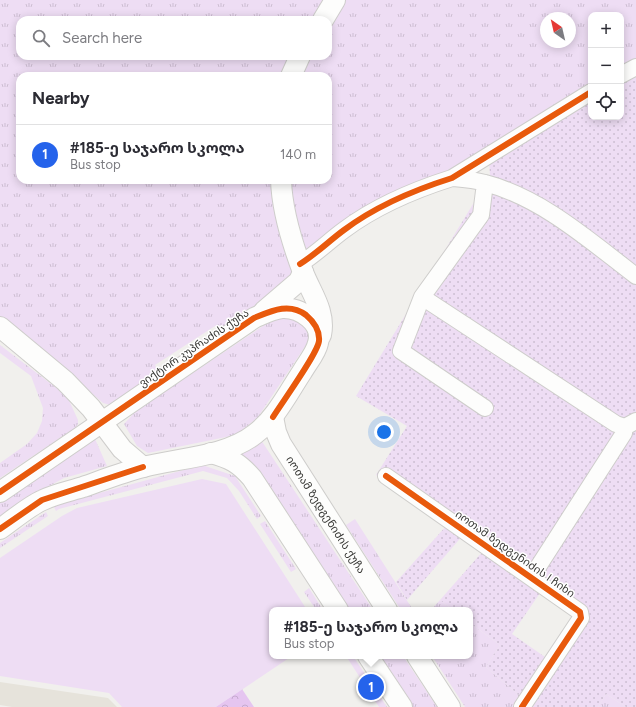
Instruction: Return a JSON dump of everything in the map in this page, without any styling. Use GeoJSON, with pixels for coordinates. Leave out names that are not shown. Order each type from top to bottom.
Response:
{"type":"FeatureCollection","features":[{"type":"Feature","properties":{"kind":"main road"},"geometry":{"type":"LineString","coordinates":[[325,16],[335,0]]}},
{"type":"Feature","properties":{"kind":"main road"},"geometry":{"type":"LineString","coordinates":[[293,72],[298,60]]}},
{"type":"Feature","properties":{"kind":"main road"},"geometry":{"type":"LineString","coordinates":[[0,529],[42,500],[143,467],[228,448],[247,440],[264,426],[273,416],[312,355],[319,342],[323,324],[319,306],[302,268],[288,228],[282,184]]}},
{"type":"Feature","properties":{"kind":"main road"},"geometry":{"type":"LineString","coordinates":[[254,318],[299,281],[302,268]]}},
{"type":"Feature","properties":{"kind":"main road","name":"ვიქტორ კუპრაძის ქუჩა"},"geometry":{"type":"LineString","coordinates":[[0,492],[254,318],[278,309],[288,308],[302,312],[310,318],[315,325],[319,342]]}},
{"type":"Feature","properties":{"kind":"main road"},"geometry":{"type":"LineString","coordinates":[[0,327],[65,381],[92,408],[122,449],[143,467]]}},
{"type":"Feature","properties":{"kind":"main road","name":"იოთამ ზედგენიძის ქუჩა"},"geometry":{"type":"LineString","coordinates":[[273,416],[276,432],[281,444],[386,607]]}},
{"type":"Feature","properties":{"kind":"main road"},"geometry":{"type":"LineString","coordinates":[[211,453],[233,460],[244,468],[336,607]]}},
{"type":"Feature","properties":{"kind":"main road"},"geometry":{"type":"LineString","coordinates":[[370,659],[402,707]]}},
{"type":"Feature","properties":{"kind":"main road"},"geometry":{"type":"LineString","coordinates":[[419,659],[450,707]]}},
{"type":"Feature","properties":{"kind":"street"},"geometry":{"type":"LineString","coordinates":[[624,73],[636,67]]}},
{"type":"Feature","properties":{"kind":"street"},"geometry":{"type":"LineString","coordinates":[[302,268],[314,255],[344,230],[366,215],[398,198],[429,185],[452,178],[588,94]]}},
{"type":"Feature","properties":{"kind":"street"},"geometry":{"type":"LineString","coordinates":[[452,178],[485,183],[530,200],[565,222],[636,276]]}},
{"type":"Feature","properties":{"kind":"street"},"geometry":{"type":"LineString","coordinates":[[485,183],[481,215],[422,297],[401,351],[485,408]]}},
{"type":"Feature","properties":{"kind":"street"},"geometry":{"type":"LineString","coordinates":[[422,297],[616,424],[631,424]]}},
{"type":"Feature","properties":{"kind":"street"},"geometry":{"type":"LineString","coordinates":[[538,567],[624,432],[631,424]]}},
{"type":"Feature","properties":{"kind":"street","name":"იოთამ ზედგენიძის I ჩიხი"},"geometry":{"type":"LineString","coordinates":[[386,476],[580,612],[581,618],[522,707]]}},
{"type":"Feature","properties":{"kind":"shaded area"},"geometry":{"type":"Polygon","coordinates":[[[0,682],[108,698],[117,707],[12,707],[0,705],[0,682]]]}},
{"type":"Feature","properties":{"kind":"green space"},"geometry":{"type":"Polygon","coordinates":[[[0,0],[329,0],[319,16],[16,16],[16,60],[294,60],[288,72],[16,72],[16,184],[279,184],[293,277],[283,288],[219,331],[215,326],[155,365],[158,371],[110,405],[103,403],[64,369],[0,319],[0,0]]]}},
{"type":"Feature","properties":{"kind":"green space"},"geometry":{"type":"Polygon","coordinates":[[[342,0],[636,0],[636,61],[624,68],[624,12],[588,12],[588,91],[306,257],[300,240],[288,184],[332,184],[332,72],[302,72],[308,60],[332,60],[332,16],[342,0]]]}},
{"type":"Feature","properties":{"kind":"green space"},"geometry":{"type":"Polygon","coordinates":[[[636,72],[636,268],[542,202],[490,176],[489,159],[588,101],[588,120],[624,120],[624,79],[636,72]]]}},
{"type":"Feature","properties":{"kind":"green space"},"geometry":{"type":"Polygon","coordinates":[[[484,186],[527,203],[636,282],[636,707],[626,707],[606,694],[598,707],[513,707],[520,696],[486,667],[500,645],[473,625],[473,607],[449,607],[440,600],[484,550],[464,534],[407,600],[396,582],[447,525],[376,475],[407,426],[356,396],[484,186]],[[542,590],[512,634],[545,657],[575,612],[542,590]]]}},
{"type":"Feature","properties":{"kind":"green space"},"geometry":{"type":"Polygon","coordinates":[[[289,314],[308,325],[310,339],[258,417],[236,435],[148,453],[137,446],[124,424],[136,411],[266,324],[289,314]]]}},
{"type":"Feature","properties":{"kind":"green space"},"geometry":{"type":"Polygon","coordinates":[[[0,345],[67,396],[78,420],[78,424],[75,428],[0,478],[0,463],[27,444],[37,433],[42,421],[43,408],[31,376],[0,353],[0,345]]]}},
{"type":"Feature","properties":{"kind":"green space"},"geometry":{"type":"Polygon","coordinates":[[[95,439],[107,466],[64,478],[42,490],[0,518],[0,503],[95,439]]]}},
{"type":"Feature","properties":{"kind":"green space"},"geometry":{"type":"Polygon","coordinates":[[[261,440],[371,607],[341,607],[239,454],[261,440]]]}},
{"type":"Feature","properties":{"kind":"green space"},"geometry":{"type":"Polygon","coordinates":[[[202,465],[235,476],[261,516],[257,519],[239,491],[227,478],[203,471],[56,511],[54,507],[59,504],[202,465]]]}},
{"type":"Feature","properties":{"kind":"green space"},"geometry":{"type":"Polygon","coordinates":[[[202,479],[226,484],[305,607],[269,607],[269,659],[288,659],[216,707],[122,707],[109,693],[0,676],[0,558],[62,516],[77,508],[202,479]]]}},
{"type":"Feature","properties":{"kind":"green space"},"geometry":{"type":"Polygon","coordinates":[[[46,512],[48,516],[0,548],[0,543],[46,512]]]}},
{"type":"Feature","properties":{"kind":"green space"},"geometry":{"type":"Polygon","coordinates":[[[355,519],[411,607],[399,607],[346,525],[355,519]]]}},
{"type":"Feature","properties":{"kind":"green space"},"geometry":{"type":"Polygon","coordinates":[[[265,521],[296,569],[291,572],[260,524],[265,521]]]}},
{"type":"Feature","properties":{"kind":"green space"},"geometry":{"type":"Polygon","coordinates":[[[309,588],[321,607],[314,607],[304,592],[309,588]]]}},
{"type":"Feature","properties":{"kind":"green space"},"geometry":{"type":"Polygon","coordinates":[[[440,600],[449,607],[434,607],[440,600]]]}},
{"type":"Feature","properties":{"kind":"green space"},"geometry":{"type":"Polygon","coordinates":[[[473,625],[500,645],[486,667],[520,696],[513,707],[465,707],[434,659],[473,659],[473,625]]]}},
{"type":"Feature","properties":{"kind":"green space"},"geometry":{"type":"Polygon","coordinates":[[[348,659],[355,659],[387,707],[379,707],[348,659]]]}},
{"type":"Feature","properties":{"kind":"green space"},"geometry":{"type":"Polygon","coordinates":[[[376,659],[405,659],[437,707],[408,707],[376,659]]]}},
{"type":"Feature","properties":{"kind":"green space"},"geometry":{"type":"Polygon","coordinates":[[[242,689],[254,707],[215,707],[242,689]]]}},
{"type":"Feature","properties":{"kind":"green space"},"geometry":{"type":"Polygon","coordinates":[[[606,694],[626,707],[598,707],[606,694]]]}},
{"type":"Feature","properties":{"kind":"cycle path"},"geometry":{"type":"LineString","coordinates":[[300,264],[356,221],[369,213],[410,193],[452,178],[588,94]]}},
{"type":"Feature","properties":{"kind":"cycle path"},"geometry":{"type":"LineString","coordinates":[[0,492],[254,318],[287,308],[300,311],[311,320],[316,326],[319,341],[313,356],[273,417]]}},
{"type":"Feature","properties":{"kind":"cycle path"},"geometry":{"type":"LineString","coordinates":[[0,529],[42,500],[143,467]]}},
{"type":"Feature","properties":{"kind":"cycle path"},"geometry":{"type":"LineString","coordinates":[[386,476],[580,612],[581,618],[522,707]]}},
{"type":"Feature","properties":{"kind":"place","name":"#185-ე საჯარო სკოლა"},"geometry":{"type":"Point","coordinates":[371,687]}}]}
